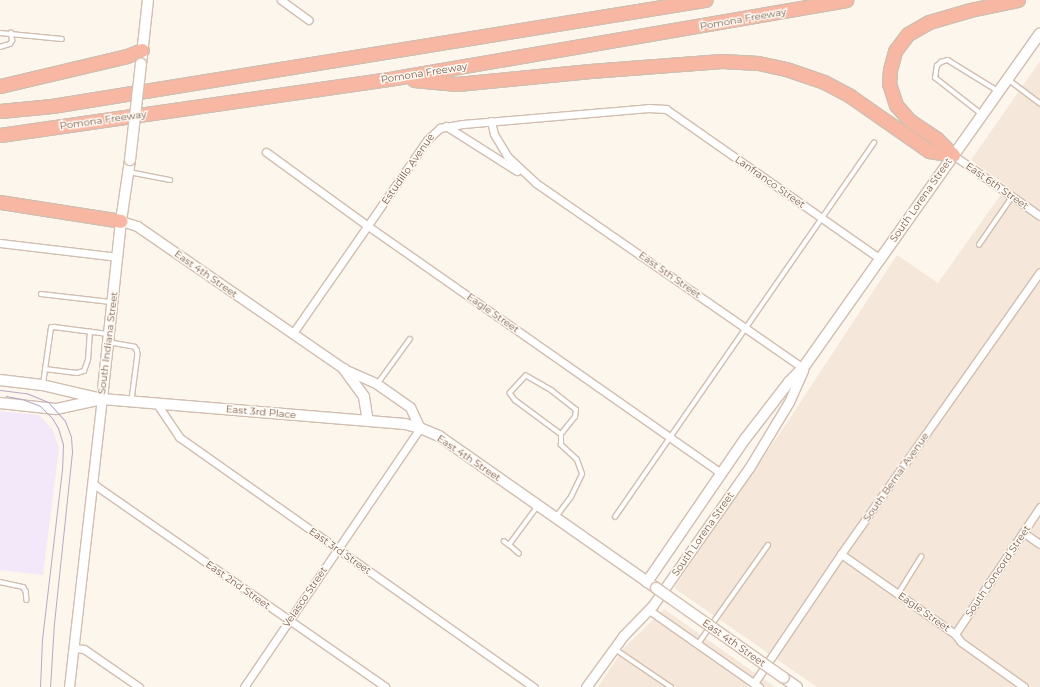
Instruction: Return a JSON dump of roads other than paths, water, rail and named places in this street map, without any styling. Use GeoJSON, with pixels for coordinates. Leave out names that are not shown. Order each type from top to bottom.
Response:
{"type":"FeatureCollection","features":[{"type":"Feature","properties":{"kind":"highway"},"geometry":{"type":"LineString","coordinates":[[0,111],[60,105],[705,0]]}},
{"type":"Feature","properties":{"kind":"highway","name":"Pomona Freeway"},"geometry":{"type":"LineString","coordinates":[[0,134],[395,78],[846,0]]}},
{"type":"Feature","properties":{"kind":"highway"},"geometry":{"type":"LineString","coordinates":[[953,155],[937,139],[910,121],[896,105],[889,84],[890,70],[895,51],[908,34],[929,22],[970,10],[1018,0]]}},
{"type":"Feature","properties":{"kind":"highway"},"geometry":{"type":"LineString","coordinates":[[0,86],[127,56],[142,50]]}},
{"type":"Feature","properties":{"kind":"highway"},"geometry":{"type":"LineString","coordinates":[[395,78],[457,84],[590,71],[722,61],[758,63],[786,69],[824,82],[850,96],[929,150],[953,155]]}},
{"type":"Feature","properties":{"kind":"highway"},"geometry":{"type":"LineString","coordinates":[[0,202],[121,221]]}},
{"type":"Feature","properties":{"kind":"main road","name":"South Indiana Street"},"geometry":{"type":"LineString","coordinates":[[102,399],[121,221],[130,160],[148,0]]}},
{"type":"Feature","properties":{"kind":"main road","name":"South Lorena Street"},"geometry":{"type":"LineString","coordinates":[[647,582],[721,473],[789,382],[803,368],[1040,33]]}},
{"type":"Feature","properties":{"kind":"main road"},"geometry":{"type":"LineString","coordinates":[[344,369],[364,397],[368,420]]}},
{"type":"Feature","properties":{"kind":"main road"},"geometry":{"type":"LineString","coordinates":[[0,380],[42,385],[102,399]]}},
{"type":"Feature","properties":{"kind":"main road"},"geometry":{"type":"LineString","coordinates":[[0,403],[56,409],[102,399]]}},
{"type":"Feature","properties":{"kind":"main road","name":"East 3rd Place"},"geometry":{"type":"LineString","coordinates":[[102,399],[368,420],[405,424],[420,428]]}},
{"type":"Feature","properties":{"kind":"main road","name":"East 4th Street"},"geometry":{"type":"LineString","coordinates":[[420,428],[439,436],[797,687]]}},
{"type":"Feature","properties":{"kind":"street"},"geometry":{"type":"LineString","coordinates":[[281,0],[309,20]]}},
{"type":"Feature","properties":{"kind":"street","name":"Estudillo Avenue"},"geometry":{"type":"LineString","coordinates":[[293,333],[434,132],[446,126],[491,121],[659,108]]}},
{"type":"Feature","properties":{"kind":"street","name":"Lanfranco Street"},"geometry":{"type":"LineString","coordinates":[[659,108],[671,112],[880,259]]}},
{"type":"Feature","properties":{"kind":"street","name":"East 5th Street"},"geometry":{"type":"LineString","coordinates":[[491,121],[494,134],[507,156],[536,183]]}},
{"type":"Feature","properties":{"kind":"street","name":"East 5th Street"},"geometry":{"type":"LineString","coordinates":[[446,126],[536,183],[803,368]]}},
{"type":"Feature","properties":{"kind":"street","name":"Eagle Street"},"geometry":{"type":"LineString","coordinates":[[266,152],[368,226],[721,473]]}},
{"type":"Feature","properties":{"kind":"street","name":"East 6th Street"},"geometry":{"type":"LineString","coordinates":[[953,155],[1040,216]]}},
{"type":"Feature","properties":{"kind":"street","name":"East 4th Street"},"geometry":{"type":"LineString","coordinates":[[121,221],[137,226],[344,369],[377,384],[410,407],[420,428]]}},
{"type":"Feature","properties":{"kind":"street"},"geometry":{"type":"LineString","coordinates":[[0,243],[118,257]]}},
{"type":"Feature","properties":{"kind":"street","name":"South Bernal Avenue"},"geometry":{"type":"LineString","coordinates":[[756,685],[841,554],[1040,272]]}},
{"type":"Feature","properties":{"kind":"street","name":"South Lorena Street"},"geometry":{"type":"LineString","coordinates":[[586,687],[623,636],[649,610],[749,468],[789,402],[803,368]]}},
{"type":"Feature","properties":{"kind":"street","name":"South Indiana Street"},"geometry":{"type":"LineString","coordinates":[[69,687],[102,399]]}},
{"type":"Feature","properties":{"kind":"street","name":"East 3rd Street"},"geometry":{"type":"LineString","coordinates":[[157,404],[179,438],[534,687]]}},
{"type":"Feature","properties":{"kind":"street","name":"Velasco Street"},"geometry":{"type":"LineString","coordinates":[[244,687],[420,428]]}},
{"type":"Feature","properties":{"kind":"street","name":"East 2nd Street"},"geometry":{"type":"LineString","coordinates":[[92,483],[385,687]]}},
{"type":"Feature","properties":{"kind":"street","name":"South Concord Street"},"geometry":{"type":"LineString","coordinates":[[955,634],[1040,508]]}},
{"type":"Feature","properties":{"kind":"street"},"geometry":{"type":"LineString","coordinates":[[1024,533],[1040,544]]}},
{"type":"Feature","properties":{"kind":"street","name":"Eagle Street"},"geometry":{"type":"LineString","coordinates":[[841,554],[955,634],[961,642],[1024,687]]}},
{"type":"Feature","properties":{"kind":"street"},"geometry":{"type":"LineString","coordinates":[[649,610],[756,685]]}},
{"type":"Feature","properties":{"kind":"street"},"geometry":{"type":"LineString","coordinates":[[74,648],[84,649],[139,687]]}},
{"type":"Feature","properties":{"kind":"lane"},"geometry":{"type":"LineString","coordinates":[[0,33],[62,39]]}},
{"type":"Feature","properties":{"kind":"lane"},"geometry":{"type":"LineString","coordinates":[[0,47],[10,44],[12,41],[11,33]]}},
{"type":"Feature","properties":{"kind":"lane"},"geometry":{"type":"LineString","coordinates":[[982,115],[935,78],[937,66],[941,62],[948,60],[999,91]]}},
{"type":"Feature","properties":{"kind":"lane"},"geometry":{"type":"LineString","coordinates":[[1007,79],[1040,102]]}},
{"type":"Feature","properties":{"kind":"lane"},"geometry":{"type":"LineString","coordinates":[[615,517],[874,143]]}},
{"type":"Feature","properties":{"kind":"lane"},"geometry":{"type":"LineString","coordinates":[[128,172],[170,180]]}},
{"type":"Feature","properties":{"kind":"lane"},"geometry":{"type":"LineString","coordinates":[[979,245],[1012,197]]}},
{"type":"Feature","properties":{"kind":"lane"},"geometry":{"type":"LineString","coordinates":[[40,294],[112,302]]}},
{"type":"Feature","properties":{"kind":"lane"},"geometry":{"type":"LineString","coordinates":[[42,385],[51,328],[54,327],[90,332],[134,347],[137,350],[138,354],[132,402]]}},
{"type":"Feature","properties":{"kind":"lane"},"geometry":{"type":"LineString","coordinates":[[45,369],[77,373],[84,371],[88,360],[90,332]]}},
{"type":"Feature","properties":{"kind":"lane"},"geometry":{"type":"LineString","coordinates":[[377,384],[410,339]]}},
{"type":"Feature","properties":{"kind":"lane"},"geometry":{"type":"LineString","coordinates":[[555,518],[571,497],[582,474],[577,460],[561,445],[561,434],[575,417],[576,410],[552,391],[526,376],[510,393],[515,400],[561,434]]}},
{"type":"Feature","properties":{"kind":"lane"},"geometry":{"type":"LineString","coordinates":[[509,545],[538,506]]}},
{"type":"Feature","properties":{"kind":"lane"},"geometry":{"type":"LineString","coordinates":[[504,541],[519,554]]}},
{"type":"Feature","properties":{"kind":"lane"},"geometry":{"type":"LineString","coordinates":[[698,644],[768,544]]}},
{"type":"Feature","properties":{"kind":"lane"},"geometry":{"type":"LineString","coordinates":[[898,594],[921,557]]}},
{"type":"Feature","properties":{"kind":"lane"},"geometry":{"type":"LineString","coordinates":[[0,582],[23,587],[26,591],[27,600]]}},
{"type":"Feature","properties":{"kind":"lane"},"geometry":{"type":"LineString","coordinates":[[614,648],[671,687]]}},
{"type":"Feature","properties":{"kind":"tram line"},"geometry":{"type":"LineString","coordinates":[[0,390],[26,393],[48,402],[65,421],[71,437],[72,452],[54,622],[50,687]]}},
{"type":"Feature","properties":{"kind":"tram line"},"geometry":{"type":"LineString","coordinates":[[6,396],[22,399],[40,406],[52,418],[58,428],[63,444],[62,469],[42,639],[40,687]]}}]}
